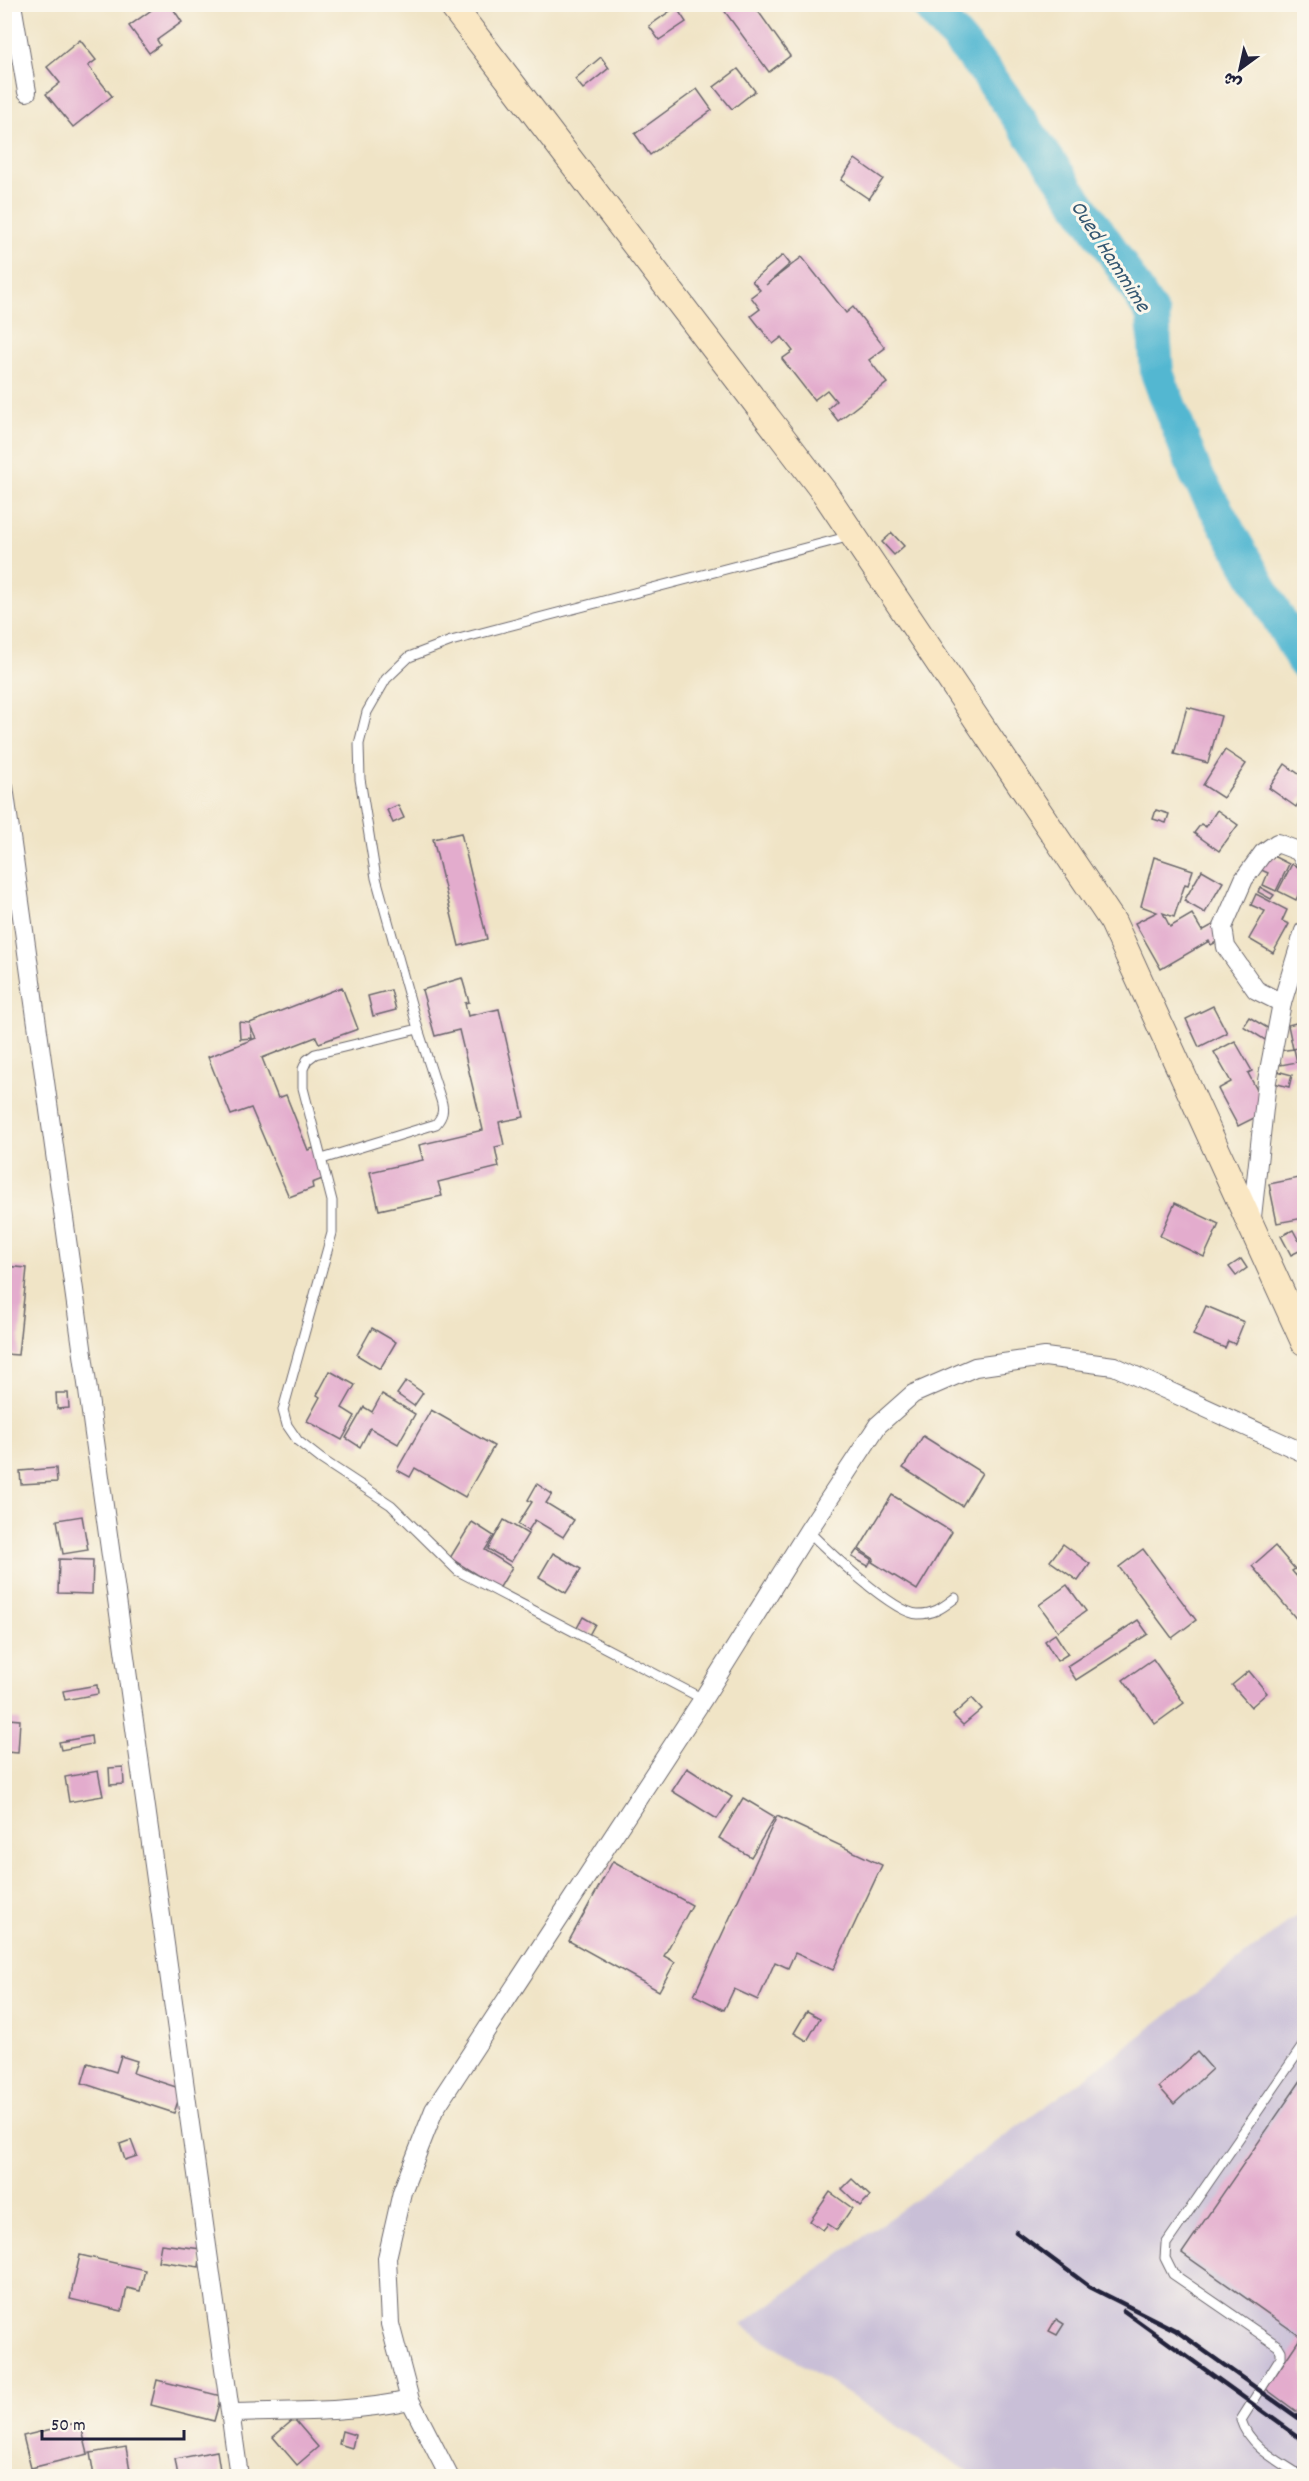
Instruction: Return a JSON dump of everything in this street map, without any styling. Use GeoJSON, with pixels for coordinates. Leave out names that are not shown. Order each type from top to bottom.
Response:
{"type":"FeatureCollection","features":[{"type":"Feature","properties":{"kind":"main road"},"geometry":{"type":"LineString","coordinates":[[451,4],[816,483],[1113,922],[1305,1342]]}},
{"type":"Feature","properties":{"kind":"street"},"geometry":{"type":"LineString","coordinates":[[12,4],[27,92]]}},
{"type":"Feature","properties":{"kind":"street"},"geometry":{"type":"LineString","coordinates":[[4,787],[239,2476]]}},
{"type":"Feature","properties":{"kind":"street"},"geometry":{"type":"LineString","coordinates":[[1282,1003],[1256,990],[1226,946],[1223,927],[1244,879],[1263,853],[1277,843],[1298,851],[1305,859]]}},
{"type":"Feature","properties":{"kind":"street"},"geometry":{"type":"LineString","coordinates":[[1251,1228],[1267,1081],[1282,1003],[1305,931]]}},
{"type":"Feature","properties":{"kind":"street"},"geometry":{"type":"LineString","coordinates":[[449,2476],[410,2400],[390,2324],[387,2258],[402,2192],[434,2110],[703,1699],[808,1531],[878,1425],[913,1394],[975,1367],[1044,1357],[1114,1366],[1305,1453]]}},
{"type":"Feature","properties":{"kind":"street"},"geometry":{"type":"LineString","coordinates":[[231,2413],[354,2410],[410,2400]]}},
{"type":"Feature","properties":{"kind":"lane"},"geometry":{"type":"LineString","coordinates":[[322,1159],[436,1124],[442,1117],[441,1100],[418,1029],[376,878],[360,779],[359,744],[367,712],[386,679],[410,657],[451,641],[853,535]]}},
{"type":"Feature","properties":{"kind":"lane"},"geometry":{"type":"LineString","coordinates":[[418,1029],[315,1054],[307,1060],[303,1069],[303,1088],[332,1201],[332,1233],[283,1410],[287,1425],[298,1441],[321,1459],[391,1505],[458,1571],[703,1699]]}},
{"type":"Feature","properties":{"kind":"lane"},"geometry":{"type":"LineString","coordinates":[[808,1531],[828,1552],[895,1605],[916,1614],[938,1611],[956,1598]]}},
{"type":"Feature","properties":{"kind":"lane"},"geometry":{"type":"LineString","coordinates":[[1301,2476],[1252,2441],[1244,2430],[1241,2420],[1281,2357],[1278,2346],[1173,2274],[1165,2258],[1166,2244],[1305,2044]]}},
{"type":"Feature","properties":{"kind":"shaded area"},"geometry":{"type":"Polygon","coordinates":[[[1304,1910],[1304,2476],[975,2476],[741,2325],[1085,2078],[1304,1910]]]}},
{"type":"Feature","properties":{"kind":"building"},"geometry":{"type":"Polygon","coordinates":[[[160,4],[170,4],[182,22],[157,40],[160,45],[149,53],[129,26],[160,4]]]}},
{"type":"Feature","properties":{"kind":"building"},"geometry":{"type":"Polygon","coordinates":[[[729,4],[753,4],[790,56],[769,72],[723,9],[729,4]]]}},
{"type":"Feature","properties":{"kind":"building"},"geometry":{"type":"Polygon","coordinates":[[[676,7],[686,22],[659,40],[649,26],[676,7]]]}},
{"type":"Feature","properties":{"kind":"building"},"geometry":{"type":"Polygon","coordinates":[[[80,40],[96,60],[88,66],[112,96],[73,127],[46,94],[60,83],[47,67],[80,40]]]}},
{"type":"Feature","properties":{"kind":"building"},"geometry":{"type":"Polygon","coordinates":[[[601,57],[609,68],[583,89],[575,79],[601,57]]]}},
{"type":"Feature","properties":{"kind":"building"},"geometry":{"type":"Polygon","coordinates":[[[738,69],[755,91],[732,109],[714,87],[738,69]]]}},
{"type":"Feature","properties":{"kind":"building"},"geometry":{"type":"Polygon","coordinates":[[[697,89],[712,110],[650,155],[635,134],[697,89]]]}},
{"type":"Feature","properties":{"kind":"building"},"geometry":{"type":"Polygon","coordinates":[[[855,159],[883,179],[869,199],[841,180],[855,159]]]}},
{"type":"Feature","properties":{"kind":"building"},"geometry":{"type":"Polygon","coordinates":[[[783,255],[790,264],[766,285],[802,257],[846,313],[853,307],[885,348],[869,360],[887,383],[838,421],[828,408],[836,401],[827,390],[814,400],[782,359],[793,351],[782,337],[773,344],[751,316],[760,309],[751,297],[760,290],[752,281],[783,255]]]}},
{"type":"Feature","properties":{"kind":"building"},"geometry":{"type":"Polygon","coordinates":[[[892,533],[904,546],[894,555],[882,542],[892,533]]]}},
{"type":"Feature","properties":{"kind":"building"},"geometry":{"type":"Polygon","coordinates":[[[1187,707],[1221,716],[1208,763],[1174,754],[1187,707]]]}},
{"type":"Feature","properties":{"kind":"building"},"geometry":{"type":"Polygon","coordinates":[[[1225,750],[1246,764],[1223,798],[1203,785],[1225,750]]]}},
{"type":"Feature","properties":{"kind":"building"},"geometry":{"type":"Polygon","coordinates":[[[1285,764],[1304,778],[1304,794],[1296,807],[1269,788],[1285,764]]]}},
{"type":"Feature","properties":{"kind":"building"},"geometry":{"type":"Polygon","coordinates":[[[398,805],[404,818],[393,823],[387,810],[398,805]]]}},
{"type":"Feature","properties":{"kind":"building"},"geometry":{"type":"Polygon","coordinates":[[[1156,810],[1169,814],[1166,823],[1153,819],[1156,810]]]}},
{"type":"Feature","properties":{"kind":"building"},"geometry":{"type":"Polygon","coordinates":[[[1217,810],[1238,825],[1219,851],[1194,833],[1201,824],[1206,827],[1217,810]]]}},
{"type":"Feature","properties":{"kind":"building"},"geometry":{"type":"Polygon","coordinates":[[[461,833],[487,939],[459,946],[433,839],[461,833]]]}},
{"type":"Feature","properties":{"kind":"building"},"geometry":{"type":"Polygon","coordinates":[[[1267,853],[1289,864],[1276,891],[1263,885],[1268,873],[1259,869],[1267,853]]]}},
{"type":"Feature","properties":{"kind":"building"},"geometry":{"type":"Polygon","coordinates":[[[1154,857],[1193,870],[1188,885],[1185,884],[1174,917],[1163,913],[1170,927],[1192,914],[1202,931],[1218,922],[1226,937],[1211,945],[1209,941],[1161,969],[1135,923],[1157,912],[1141,906],[1154,857]]]}},
{"type":"Feature","properties":{"kind":"building"},"geometry":{"type":"Polygon","coordinates":[[[1292,864],[1304,870],[1304,882],[1296,900],[1278,891],[1292,864]]]}},
{"type":"Feature","properties":{"kind":"building"},"geometry":{"type":"Polygon","coordinates":[[[1202,870],[1223,882],[1205,913],[1184,901],[1202,870]]]}},
{"type":"Feature","properties":{"kind":"building"},"geometry":{"type":"Polygon","coordinates":[[[1260,887],[1274,895],[1271,899],[1258,892],[1260,887]]]}},
{"type":"Feature","properties":{"kind":"building"},"geometry":{"type":"Polygon","coordinates":[[[1256,894],[1287,910],[1282,921],[1289,924],[1273,953],[1249,939],[1265,911],[1251,905],[1256,894]]]}},
{"type":"Feature","properties":{"kind":"building"},"geometry":{"type":"Polygon","coordinates":[[[462,978],[469,1002],[465,1003],[468,1016],[499,1009],[524,1117],[499,1122],[504,1145],[495,1147],[499,1167],[438,1182],[442,1196],[379,1210],[370,1172],[423,1160],[419,1145],[483,1130],[459,1030],[435,1036],[422,990],[462,978]]]}},
{"type":"Feature","properties":{"kind":"building"},"geometry":{"type":"Polygon","coordinates":[[[342,987],[358,1029],[319,1043],[316,1037],[262,1058],[278,1098],[286,1095],[308,1150],[314,1148],[325,1178],[312,1183],[313,1188],[289,1197],[251,1108],[231,1115],[208,1057],[256,1038],[250,1025],[252,1038],[240,1039],[239,1022],[250,1023],[342,987]]]}},
{"type":"Feature","properties":{"kind":"building"},"geometry":{"type":"Polygon","coordinates":[[[391,990],[396,1010],[373,1016],[368,996],[391,990]]]}},
{"type":"Feature","properties":{"kind":"building"},"geometry":{"type":"Polygon","coordinates":[[[1213,1006],[1227,1033],[1199,1047],[1186,1019],[1213,1006]]]}},
{"type":"Feature","properties":{"kind":"building"},"geometry":{"type":"Polygon","coordinates":[[[1249,1017],[1271,1030],[1265,1040],[1243,1026],[1249,1017]]]}},
{"type":"Feature","properties":{"kind":"building"},"geometry":{"type":"Polygon","coordinates":[[[1304,1021],[1304,1046],[1293,1049],[1288,1025],[1304,1021]]]}},
{"type":"Feature","properties":{"kind":"building"},"geometry":{"type":"Polygon","coordinates":[[[1235,1041],[1252,1071],[1248,1073],[1268,1111],[1238,1126],[1218,1089],[1231,1082],[1214,1052],[1235,1041]]]}},
{"type":"Feature","properties":{"kind":"building"},"geometry":{"type":"Polygon","coordinates":[[[1294,1049],[1297,1062],[1281,1065],[1278,1051],[1294,1049]]]}},
{"type":"Feature","properties":{"kind":"building"},"geometry":{"type":"Polygon","coordinates":[[[1277,1071],[1292,1075],[1289,1087],[1274,1083],[1277,1071]]]}},
{"type":"Feature","properties":{"kind":"building"},"geometry":{"type":"Polygon","coordinates":[[[1304,1177],[1304,1218],[1277,1223],[1269,1184],[1304,1177]]]}},
{"type":"Feature","properties":{"kind":"building"},"geometry":{"type":"Polygon","coordinates":[[[1175,1203],[1219,1224],[1204,1257],[1160,1236],[1175,1203]]]}},
{"type":"Feature","properties":{"kind":"building"},"geometry":{"type":"Polygon","coordinates":[[[1293,1230],[1299,1241],[1304,1239],[1304,1257],[1301,1250],[1291,1255],[1281,1236],[1293,1230]]]}},
{"type":"Feature","properties":{"kind":"building"},"geometry":{"type":"Polygon","coordinates":[[[1241,1259],[1247,1268],[1236,1276],[1229,1267],[1241,1259]]]}},
{"type":"Feature","properties":{"kind":"building"},"geometry":{"type":"Polygon","coordinates":[[[4,1266],[27,1268],[18,1355],[4,1354],[4,1266]]]}},
{"type":"Feature","properties":{"kind":"building"},"geometry":{"type":"Polygon","coordinates":[[[1206,1306],[1244,1322],[1235,1344],[1228,1341],[1225,1348],[1193,1335],[1206,1306]]]}},
{"type":"Feature","properties":{"kind":"building"},"geometry":{"type":"Polygon","coordinates":[[[372,1328],[396,1342],[380,1369],[357,1355],[372,1328]]]}},
{"type":"Feature","properties":{"kind":"building"},"geometry":{"type":"Polygon","coordinates":[[[330,1371],[355,1385],[342,1408],[355,1416],[342,1440],[307,1421],[330,1371]]]}},
{"type":"Feature","properties":{"kind":"building"},"geometry":{"type":"Polygon","coordinates":[[[406,1381],[423,1393],[414,1406],[397,1394],[406,1381]]]}},
{"type":"Feature","properties":{"kind":"building"},"geometry":{"type":"Polygon","coordinates":[[[56,1393],[68,1393],[69,1408],[57,1409],[56,1393]]]}},
{"type":"Feature","properties":{"kind":"building"},"geometry":{"type":"Polygon","coordinates":[[[382,1394],[415,1414],[398,1444],[370,1428],[360,1447],[346,1438],[364,1407],[372,1412],[382,1394]]]}},
{"type":"Feature","properties":{"kind":"building"},"geometry":{"type":"Polygon","coordinates":[[[431,1410],[494,1446],[465,1497],[415,1468],[410,1477],[397,1470],[431,1410]]]}},
{"type":"Feature","properties":{"kind":"building"},"geometry":{"type":"Polygon","coordinates":[[[923,1436],[982,1473],[962,1506],[903,1468],[923,1436]]]}},
{"type":"Feature","properties":{"kind":"building"},"geometry":{"type":"Polygon","coordinates":[[[56,1468],[57,1482],[21,1484],[20,1471],[56,1468]]]}},
{"type":"Feature","properties":{"kind":"building"},"geometry":{"type":"Polygon","coordinates":[[[537,1484],[552,1494],[546,1503],[574,1520],[563,1537],[535,1520],[528,1531],[518,1524],[532,1502],[528,1500],[537,1484]]]}},
{"type":"Feature","properties":{"kind":"building"},"geometry":{"type":"Polygon","coordinates":[[[892,1495],[952,1532],[917,1590],[872,1562],[874,1559],[859,1549],[892,1495]]]}},
{"type":"Feature","properties":{"kind":"building"},"geometry":{"type":"Polygon","coordinates":[[[82,1516],[88,1550],[63,1554],[57,1520],[82,1516]]]}},
{"type":"Feature","properties":{"kind":"building"},"geometry":{"type":"Polygon","coordinates":[[[504,1520],[528,1534],[511,1562],[488,1549],[504,1520]]]}},
{"type":"Feature","properties":{"kind":"building"},"geometry":{"type":"Polygon","coordinates":[[[472,1522],[494,1536],[485,1550],[512,1567],[499,1589],[450,1558],[472,1522]]]}},
{"type":"Feature","properties":{"kind":"building"},"geometry":{"type":"Polygon","coordinates":[[[1063,1544],[1090,1564],[1078,1581],[1050,1561],[1063,1544]]]}},
{"type":"Feature","properties":{"kind":"building"},"geometry":{"type":"Polygon","coordinates":[[[1275,1546],[1295,1569],[1292,1571],[1304,1585],[1304,1628],[1252,1566],[1275,1546]]]}},
{"type":"Feature","properties":{"kind":"building"},"geometry":{"type":"Polygon","coordinates":[[[1143,1549],[1196,1620],[1172,1638],[1119,1567],[1143,1549]]]}},
{"type":"Feature","properties":{"kind":"building"},"geometry":{"type":"Polygon","coordinates":[[[857,1550],[872,1559],[868,1566],[852,1557],[857,1550]]]}},
{"type":"Feature","properties":{"kind":"building"},"geometry":{"type":"Polygon","coordinates":[[[553,1553],[581,1569],[566,1593],[539,1577],[553,1553]]]}},
{"type":"Feature","properties":{"kind":"building"},"geometry":{"type":"Polygon","coordinates":[[[59,1559],[93,1560],[92,1594],[58,1593],[59,1559]]]}},
{"type":"Feature","properties":{"kind":"building"},"geometry":{"type":"Polygon","coordinates":[[[1067,1585],[1086,1611],[1058,1631],[1039,1605],[1067,1585]]]}},
{"type":"Feature","properties":{"kind":"building"},"geometry":{"type":"Polygon","coordinates":[[[583,1617],[595,1624],[589,1635],[577,1628],[583,1617]]]}},
{"type":"Feature","properties":{"kind":"building"},"geometry":{"type":"Polygon","coordinates":[[[1138,1620],[1148,1634],[1076,1680],[1067,1666],[1138,1620]]]}},
{"type":"Feature","properties":{"kind":"building"},"geometry":{"type":"Polygon","coordinates":[[[1055,1634],[1068,1654],[1057,1661],[1045,1641],[1055,1634]]]}},
{"type":"Feature","properties":{"kind":"building"},"geometry":{"type":"Polygon","coordinates":[[[1153,1659],[1184,1703],[1155,1724],[1123,1680],[1153,1659]]]}},
{"type":"Feature","properties":{"kind":"building"},"geometry":{"type":"Polygon","coordinates":[[[1249,1671],[1267,1693],[1251,1707],[1232,1685],[1249,1671]]]}},
{"type":"Feature","properties":{"kind":"building"},"geometry":{"type":"Polygon","coordinates":[[[97,1685],[98,1694],[65,1700],[63,1691],[97,1685]]]}},
{"type":"Feature","properties":{"kind":"building"},"geometry":{"type":"Polygon","coordinates":[[[972,1698],[982,1709],[963,1725],[953,1715],[972,1698]]]}},
{"type":"Feature","properties":{"kind":"building"},"geometry":{"type":"Polygon","coordinates":[[[8,1719],[20,1720],[18,1753],[6,1752],[8,1719]]]}},
{"type":"Feature","properties":{"kind":"building"},"geometry":{"type":"Polygon","coordinates":[[[91,1736],[92,1744],[61,1750],[59,1742],[91,1736]]]}},
{"type":"Feature","properties":{"kind":"building"},"geometry":{"type":"Polygon","coordinates":[[[123,1767],[124,1784],[110,1785],[109,1768],[123,1767]]]}},
{"type":"Feature","properties":{"kind":"building"},"geometry":{"type":"Polygon","coordinates":[[[687,1768],[732,1797],[717,1819],[672,1791],[687,1768]]]}},
{"type":"Feature","properties":{"kind":"building"},"geometry":{"type":"Polygon","coordinates":[[[98,1771],[103,1796],[69,1802],[65,1777],[98,1771]]]}},
{"type":"Feature","properties":{"kind":"building"},"geometry":{"type":"Polygon","coordinates":[[[743,1798],[775,1817],[751,1857],[719,1838],[743,1798]]]}},
{"type":"Feature","properties":{"kind":"building"},"geometry":{"type":"Polygon","coordinates":[[[777,1816],[882,1865],[833,1970],[795,1953],[788,1968],[775,1962],[758,2000],[734,1989],[724,2010],[694,1995],[777,1816]]]}},
{"type":"Feature","properties":{"kind":"building"},"geometry":{"type":"Polygon","coordinates":[[[613,1861],[692,1905],[664,1956],[675,1962],[659,1991],[569,1941],[613,1861]]]}},
{"type":"Feature","properties":{"kind":"building"},"geometry":{"type":"Polygon","coordinates":[[[807,2011],[820,2018],[807,2041],[794,2033],[807,2011]]]}},
{"type":"Feature","properties":{"kind":"building"},"geometry":{"type":"Polygon","coordinates":[[[1197,2052],[1212,2069],[1174,2104],[1159,2087],[1197,2052]]]}},
{"type":"Feature","properties":{"kind":"building"},"geometry":{"type":"Polygon","coordinates":[[[121,2056],[137,2061],[133,2073],[182,2089],[174,2113],[82,2083],[88,2063],[116,2072],[121,2056]]]}},
{"type":"Feature","properties":{"kind":"building"},"geometry":{"type":"Polygon","coordinates":[[[1304,2076],[1304,2417],[1266,2389],[1301,2337],[1182,2253],[1304,2076]]]}},
{"type":"Feature","properties":{"kind":"building"},"geometry":{"type":"Polygon","coordinates":[[[131,2140],[137,2156],[125,2160],[120,2144],[131,2140]]]}},
{"type":"Feature","properties":{"kind":"building"},"geometry":{"type":"Polygon","coordinates":[[[852,2179],[870,2196],[860,2206],[842,2189],[852,2179]]]}},
{"type":"Feature","properties":{"kind":"building"},"geometry":{"type":"Polygon","coordinates":[[[830,2192],[852,2208],[837,2230],[828,2224],[823,2230],[810,2221],[830,2192]]]}},
{"type":"Feature","properties":{"kind":"building"},"geometry":{"type":"Polygon","coordinates":[[[161,2244],[201,2249],[199,2267],[158,2261],[161,2244]]]}},
{"type":"Feature","properties":{"kind":"building"},"geometry":{"type":"Polygon","coordinates":[[[80,2255],[145,2270],[140,2291],[127,2288],[122,2311],[70,2299],[80,2255]]]}},
{"type":"Feature","properties":{"kind":"building"},"geometry":{"type":"Polygon","coordinates":[[[1056,2319],[1064,2324],[1057,2335],[1049,2331],[1056,2319]]]}},
{"type":"Feature","properties":{"kind":"building"},"geometry":{"type":"Polygon","coordinates":[[[157,2380],[221,2396],[214,2421],[151,2405],[157,2380]]]}},
{"type":"Feature","properties":{"kind":"building"},"geometry":{"type":"Polygon","coordinates":[[[294,2419],[318,2447],[297,2465],[273,2437],[294,2419]]]}},
{"type":"Feature","properties":{"kind":"building"},"geometry":{"type":"Polygon","coordinates":[[[80,2422],[88,2454],[31,2468],[23,2436],[80,2422]]]}},
{"type":"Feature","properties":{"kind":"building"},"geometry":{"type":"Polygon","coordinates":[[[342,2431],[355,2435],[352,2448],[339,2444],[342,2431]]]}},
{"type":"Feature","properties":{"kind":"building"},"geometry":{"type":"Polygon","coordinates":[[[126,2447],[131,2476],[94,2476],[90,2453],[126,2447]]]}},
{"type":"Feature","properties":{"kind":"building"},"geometry":{"type":"Polygon","coordinates":[[[217,2451],[221,2476],[178,2476],[175,2459],[217,2451]]]}},
{"type":"Feature","properties":{"kind":"waterway","name":"Oued Hammime"},"geometry":{"type":"LineString","coordinates":[[927,4],[987,73],[1110,248],[1153,316],[1157,373],[1196,474],[1304,663]]}},
{"type":"Feature","properties":{"kind":"railway"},"geometry":{"type":"LineString","coordinates":[[1016,2232],[1090,2287],[1175,2330],[1304,2422]]}},
{"type":"Feature","properties":{"kind":"railway"},"geometry":{"type":"LineString","coordinates":[[1124,2311],[1304,2441]]}}]}
